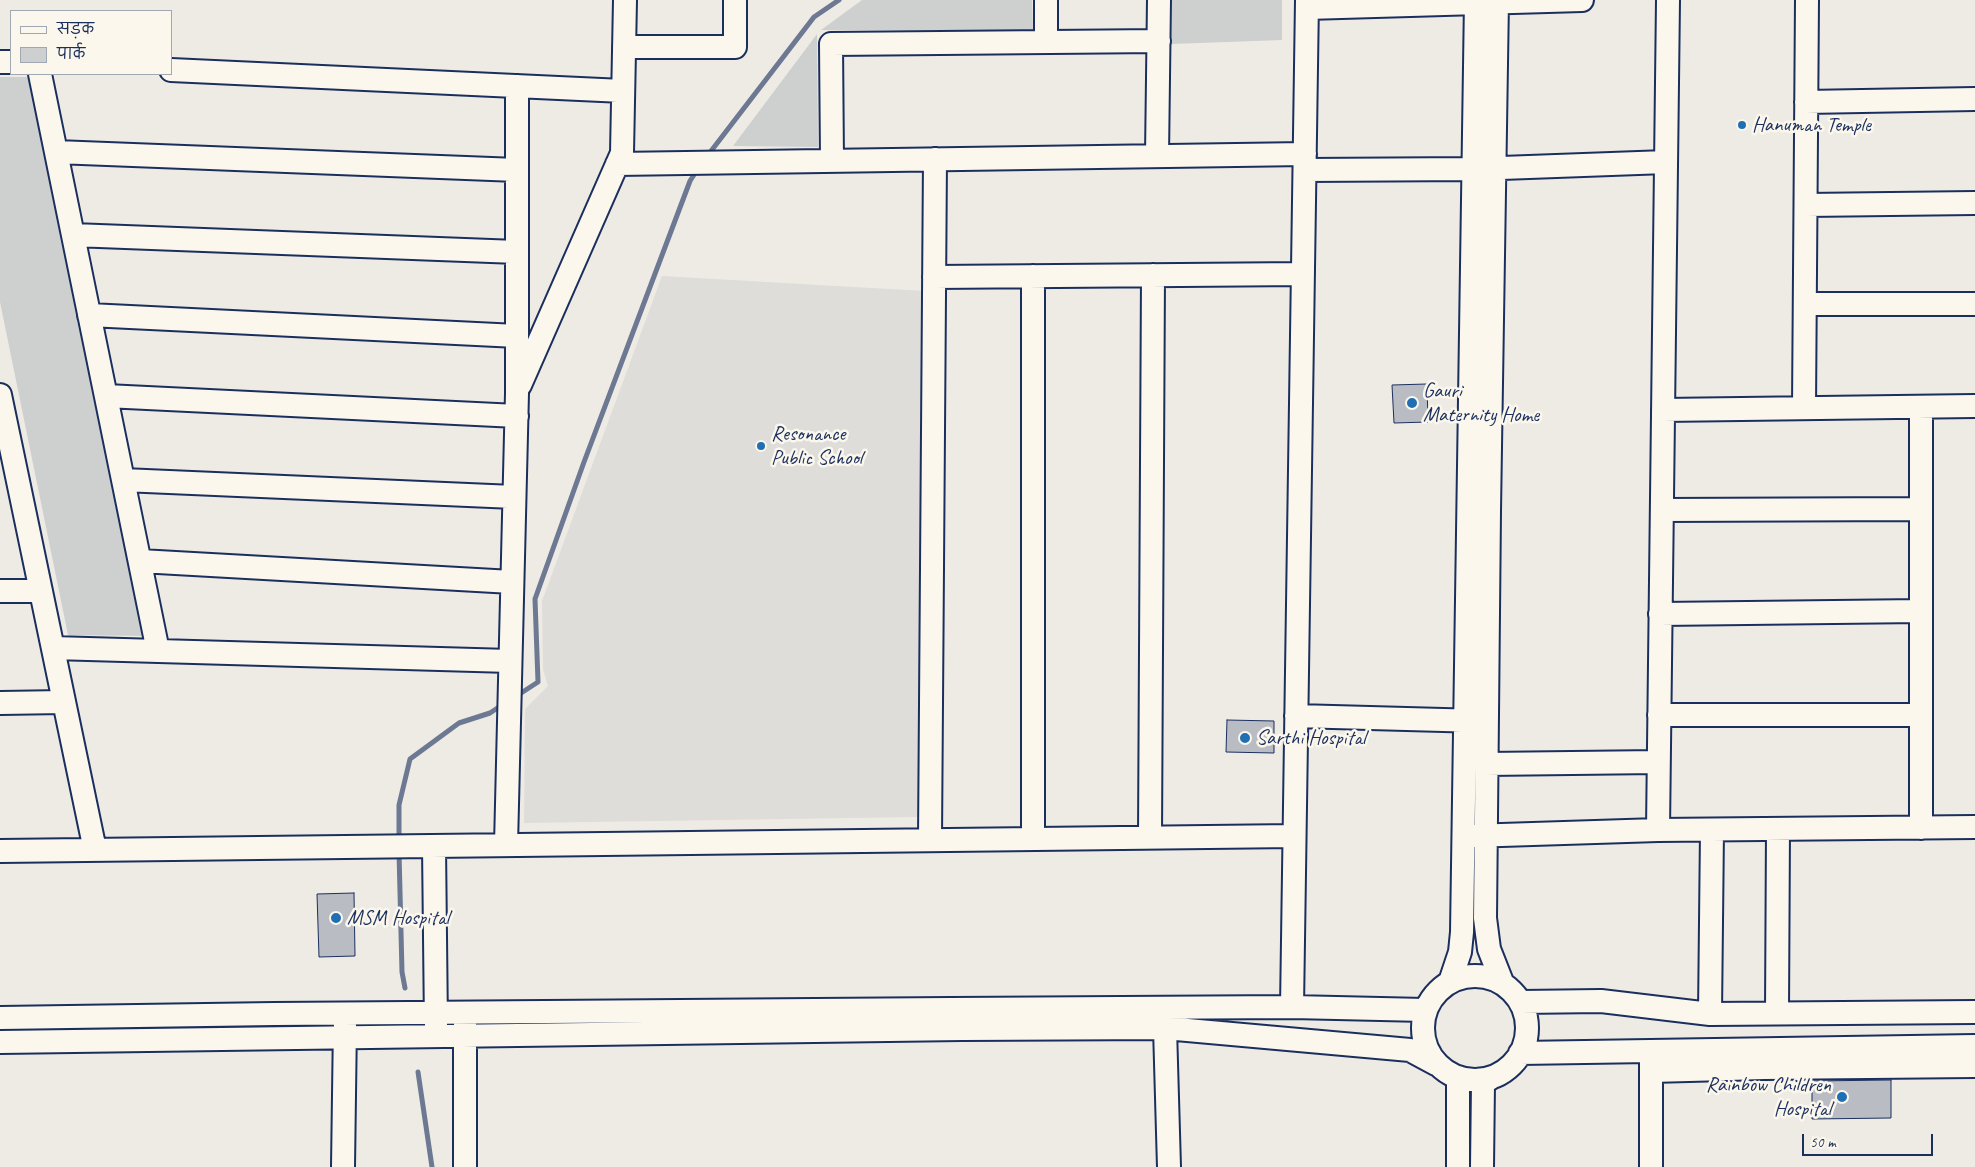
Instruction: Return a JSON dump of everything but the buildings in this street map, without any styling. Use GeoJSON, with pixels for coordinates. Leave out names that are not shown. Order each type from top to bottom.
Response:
{"type":"FeatureCollection","features":[{"type":"Feature","properties":{"kind":"street"},"geometry":{"type":"LineString","coordinates":[[517,393],[622,153],[625,0]]}},
{"type":"Feature","properties":{"kind":"street"},"geometry":{"type":"LineString","coordinates":[[624,47],[735,47],[735,0]]}},
{"type":"Feature","properties":{"kind":"street"},"geometry":{"type":"LineString","coordinates":[[1046,0],[1046,42]]}},
{"type":"Feature","properties":{"kind":"street"},"geometry":{"type":"LineString","coordinates":[[1157,156],[1159,0]]}},
{"type":"Feature","properties":{"kind":"street"},"geometry":{"type":"LineString","coordinates":[[1292,1007],[1307,4],[1582,0]]}},
{"type":"Feature","properties":{"kind":"street"},"geometry":{"type":"LineString","coordinates":[[1658,830],[1668,0]]}},
{"type":"Feature","properties":{"kind":"street"},"geometry":{"type":"LineString","coordinates":[[1804,408],[1807,0]]}},
{"type":"Feature","properties":{"kind":"street"},"geometry":{"type":"LineString","coordinates":[[1487,2],[1475,836],[1486,938],[1502,982]]}},
{"type":"Feature","properties":{"kind":"street"},"geometry":{"type":"LineString","coordinates":[[832,161],[831,44],[1159,41]]}},
{"type":"Feature","properties":{"kind":"street"},"geometry":{"type":"LineString","coordinates":[[172,70],[623,91]]}},
{"type":"Feature","properties":{"kind":"street"},"geometry":{"type":"LineString","coordinates":[[40,75],[158,651]]}},
{"type":"Feature","properties":{"kind":"street"},"geometry":{"type":"LineString","coordinates":[[506,845],[517,393],[517,86]]}},
{"type":"Feature","properties":{"kind":"street"},"geometry":{"type":"LineString","coordinates":[[1806,102],[1975,99]]}},
{"type":"Feature","properties":{"kind":"street"},"geometry":{"type":"LineString","coordinates":[[56,152],[517,170]]}},
{"type":"Feature","properties":{"kind":"street"},"geometry":{"type":"LineString","coordinates":[[617,164],[1157,156],[1484,169],[1666,162]]}},
{"type":"Feature","properties":{"kind":"street"},"geometry":{"type":"LineString","coordinates":[[930,840],[935,159]]}},
{"type":"Feature","properties":{"kind":"street"},"geometry":{"type":"LineString","coordinates":[[1806,205],[1975,203]]}},
{"type":"Feature","properties":{"kind":"street"},"geometry":{"type":"LineString","coordinates":[[73,236],[517,252]]}},
{"type":"Feature","properties":{"kind":"street"},"geometry":{"type":"LineString","coordinates":[[934,277],[1303,274]]}},
{"type":"Feature","properties":{"kind":"street"},"geometry":{"type":"LineString","coordinates":[[1150,837],[1154,275]]}},
{"type":"Feature","properties":{"kind":"street"},"geometry":{"type":"LineString","coordinates":[[1033,276],[1033,839]]}},
{"type":"Feature","properties":{"kind":"street"},"geometry":{"type":"LineString","coordinates":[[1805,304],[1975,304]]}},
{"type":"Feature","properties":{"kind":"street"},"geometry":{"type":"LineString","coordinates":[[89,315],[517,336]]}},
{"type":"Feature","properties":{"kind":"street"},"geometry":{"type":"LineString","coordinates":[[0,395],[96,850]]}},
{"type":"Feature","properties":{"kind":"street"},"geometry":{"type":"LineString","coordinates":[[106,396],[516,416]]}},
{"type":"Feature","properties":{"kind":"street"},"geometry":{"type":"LineString","coordinates":[[1663,410],[1975,406]]}},
{"type":"Feature","properties":{"kind":"street"},"geometry":{"type":"LineString","coordinates":[[1921,407],[1921,828]]}},
{"type":"Feature","properties":{"kind":"street"},"geometry":{"type":"LineString","coordinates":[[123,480],[514,497]]}},
{"type":"Feature","properties":{"kind":"street"},"geometry":{"type":"LineString","coordinates":[[1662,510],[1921,509]]}},
{"type":"Feature","properties":{"kind":"street"},"geometry":{"type":"LineString","coordinates":[[140,560],[512,582]]}},
{"type":"Feature","properties":{"kind":"street"},"geometry":{"type":"LineString","coordinates":[[0,591],[41,591]]}},
{"type":"Feature","properties":{"kind":"street"},"geometry":{"type":"LineString","coordinates":[[1660,614],[1921,611]]}},
{"type":"Feature","properties":{"kind":"street"},"geometry":{"type":"LineString","coordinates":[[53,648],[510,661]]}},
{"type":"Feature","properties":{"kind":"street"},"geometry":{"type":"LineString","coordinates":[[0,704],[64,702]]}},
{"type":"Feature","properties":{"kind":"street"},"geometry":{"type":"LineString","coordinates":[[1659,715],[1921,716]]}},
{"type":"Feature","properties":{"kind":"street"},"geometry":{"type":"LineString","coordinates":[[1296,716],[1476,721]]}},
{"type":"Feature","properties":{"kind":"street"},"geometry":{"type":"LineString","coordinates":[[1450,982],[1460,952],[1486,764],[1476,721]]}},
{"type":"Feature","properties":{"kind":"street"},"geometry":{"type":"LineString","coordinates":[[1486,764],[1658,762]]}},
{"type":"Feature","properties":{"kind":"street"},"geometry":{"type":"LineString","coordinates":[[1475,836],[1658,830],[1975,827]]}},
{"type":"Feature","properties":{"kind":"street"},"geometry":{"type":"LineString","coordinates":[[1777,1012],[1778,829]]}},
{"type":"Feature","properties":{"kind":"street"},"geometry":{"type":"LineString","coordinates":[[1710,1014],[1712,830]]}},
{"type":"Feature","properties":{"kind":"street"},"geometry":{"type":"LineString","coordinates":[[0,851],[1294,836]]}},
{"type":"Feature","properties":{"kind":"street"},"geometry":{"type":"LineString","coordinates":[[434,846],[436,1036]]}},
{"type":"Feature","properties":{"kind":"street"},"geometry":{"type":"LineString","coordinates":[[1436,1064],[1426,1048],[1422,1028],[1425,1010],[1435,994],[1450,982],[1466,976],[1484,976],[1502,982],[1509,988],[1521,1002],[1528,1028],[1524,1046],[1515,1062],[1483,1083],[1482,1167]]}},
{"type":"Feature","properties":{"kind":"street"},"geometry":{"type":"LineString","coordinates":[[1521,1002],[1602,1001],[1710,1014],[1975,1012]]}},
{"type":"Feature","properties":{"kind":"street"},"geometry":{"type":"LineString","coordinates":[[0,1018],[345,1013],[1292,1007],[1425,1010]]}},
{"type":"Feature","properties":{"kind":"street"},"geometry":{"type":"LineString","coordinates":[[465,1012],[465,1167]]}},
{"type":"Feature","properties":{"kind":"street"},"geometry":{"type":"LineString","coordinates":[[343,1167],[345,1013]]}},
{"type":"Feature","properties":{"kind":"street"},"geometry":{"type":"LineString","coordinates":[[0,1042],[962,1028],[1165,1028],[1410,1050],[1436,1064],[1452,1076],[1470,1081],[1491,1078]]}},
{"type":"Feature","properties":{"kind":"street"},"geometry":{"type":"LineString","coordinates":[[1165,1028],[1169,1167]]}},
{"type":"Feature","properties":{"kind":"street"},"geometry":{"type":"LineString","coordinates":[[1651,1061],[1975,1046]]}},
{"type":"Feature","properties":{"kind":"street"},"geometry":{"type":"LineString","coordinates":[[1520,1053],[1764,1068],[1975,1066]]}},
{"type":"Feature","properties":{"kind":"street"},"geometry":{"type":"LineString","coordinates":[[1651,1061],[1651,1167]]}},
{"type":"Feature","properties":{"kind":"street"},"geometry":{"type":"LineString","coordinates":[[1458,1077],[1458,1167]]}},
{"type":"Feature","properties":{"kind":"shaded area","name":"Resonance Public School"},"geometry":{"type":"Polygon","coordinates":[[[662,276],[924,291],[918,817],[524,823],[525,709],[548,686],[543,669],[542,601],[662,276]]]}},
{"type":"Feature","properties":{"kind":"green space"},"geometry":{"type":"Polygon","coordinates":[[[862,0],[1032,0],[1033,31],[821,30],[862,0]]]}},
{"type":"Feature","properties":{"kind":"green space"},"geometry":{"type":"Polygon","coordinates":[[[1172,0],[1282,0],[1282,40],[1171,44],[1172,0]]]}},
{"type":"Feature","properties":{"kind":"green space"},"geometry":{"type":"Polygon","coordinates":[[[817,34],[818,147],[733,146],[817,34]]]}},
{"type":"Feature","properties":{"kind":"green space"},"geometry":{"type":"Polygon","coordinates":[[[0,77],[28,77],[144,636],[68,635],[0,302],[0,77]]]}},
{"type":"Feature","properties":{"kind":"waterway"},"geometry":{"type":"LineString","coordinates":[[708,155],[814,17],[839,0]]}},
{"type":"Feature","properties":{"kind":"waterway"},"geometry":{"type":"LineString","coordinates":[[515,697],[538,682],[535,599],[584,462],[690,181],[697,170]]}},
{"type":"Feature","properties":{"kind":"waterway"},"geometry":{"type":"LineString","coordinates":[[399,841],[399,805],[410,759],[459,723],[490,713],[502,705]]}},
{"type":"Feature","properties":{"kind":"waterway"},"geometry":{"type":"LineString","coordinates":[[399,852],[402,972],[405,988]]}},
{"type":"Feature","properties":{"kind":"waterway"},"geometry":{"type":"LineString","coordinates":[[418,1072],[432,1167]]}},
{"type":"Feature","properties":{"kind":"place","name":"Hanuman Temple"},"geometry":{"type":"Point","coordinates":[1742,125]}},
{"type":"Feature","properties":{"kind":"place","name":"Gauri Maternity Home"},"geometry":{"type":"Point","coordinates":[1412,403]}},
{"type":"Feature","properties":{"kind":"place","name":"Resonance Public School"},"geometry":{"type":"Point","coordinates":[761,446]}},
{"type":"Feature","properties":{"kind":"place","name":"Sarthi Hospital"},"geometry":{"type":"Point","coordinates":[1245,738]}},
{"type":"Feature","properties":{"kind":"place","name":"MSM Hospital"},"geometry":{"type":"Point","coordinates":[336,918]}},
{"type":"Feature","properties":{"kind":"place","name":"Rainbow Children Hospital"},"geometry":{"type":"Point","coordinates":[1842,1097]}}]}
